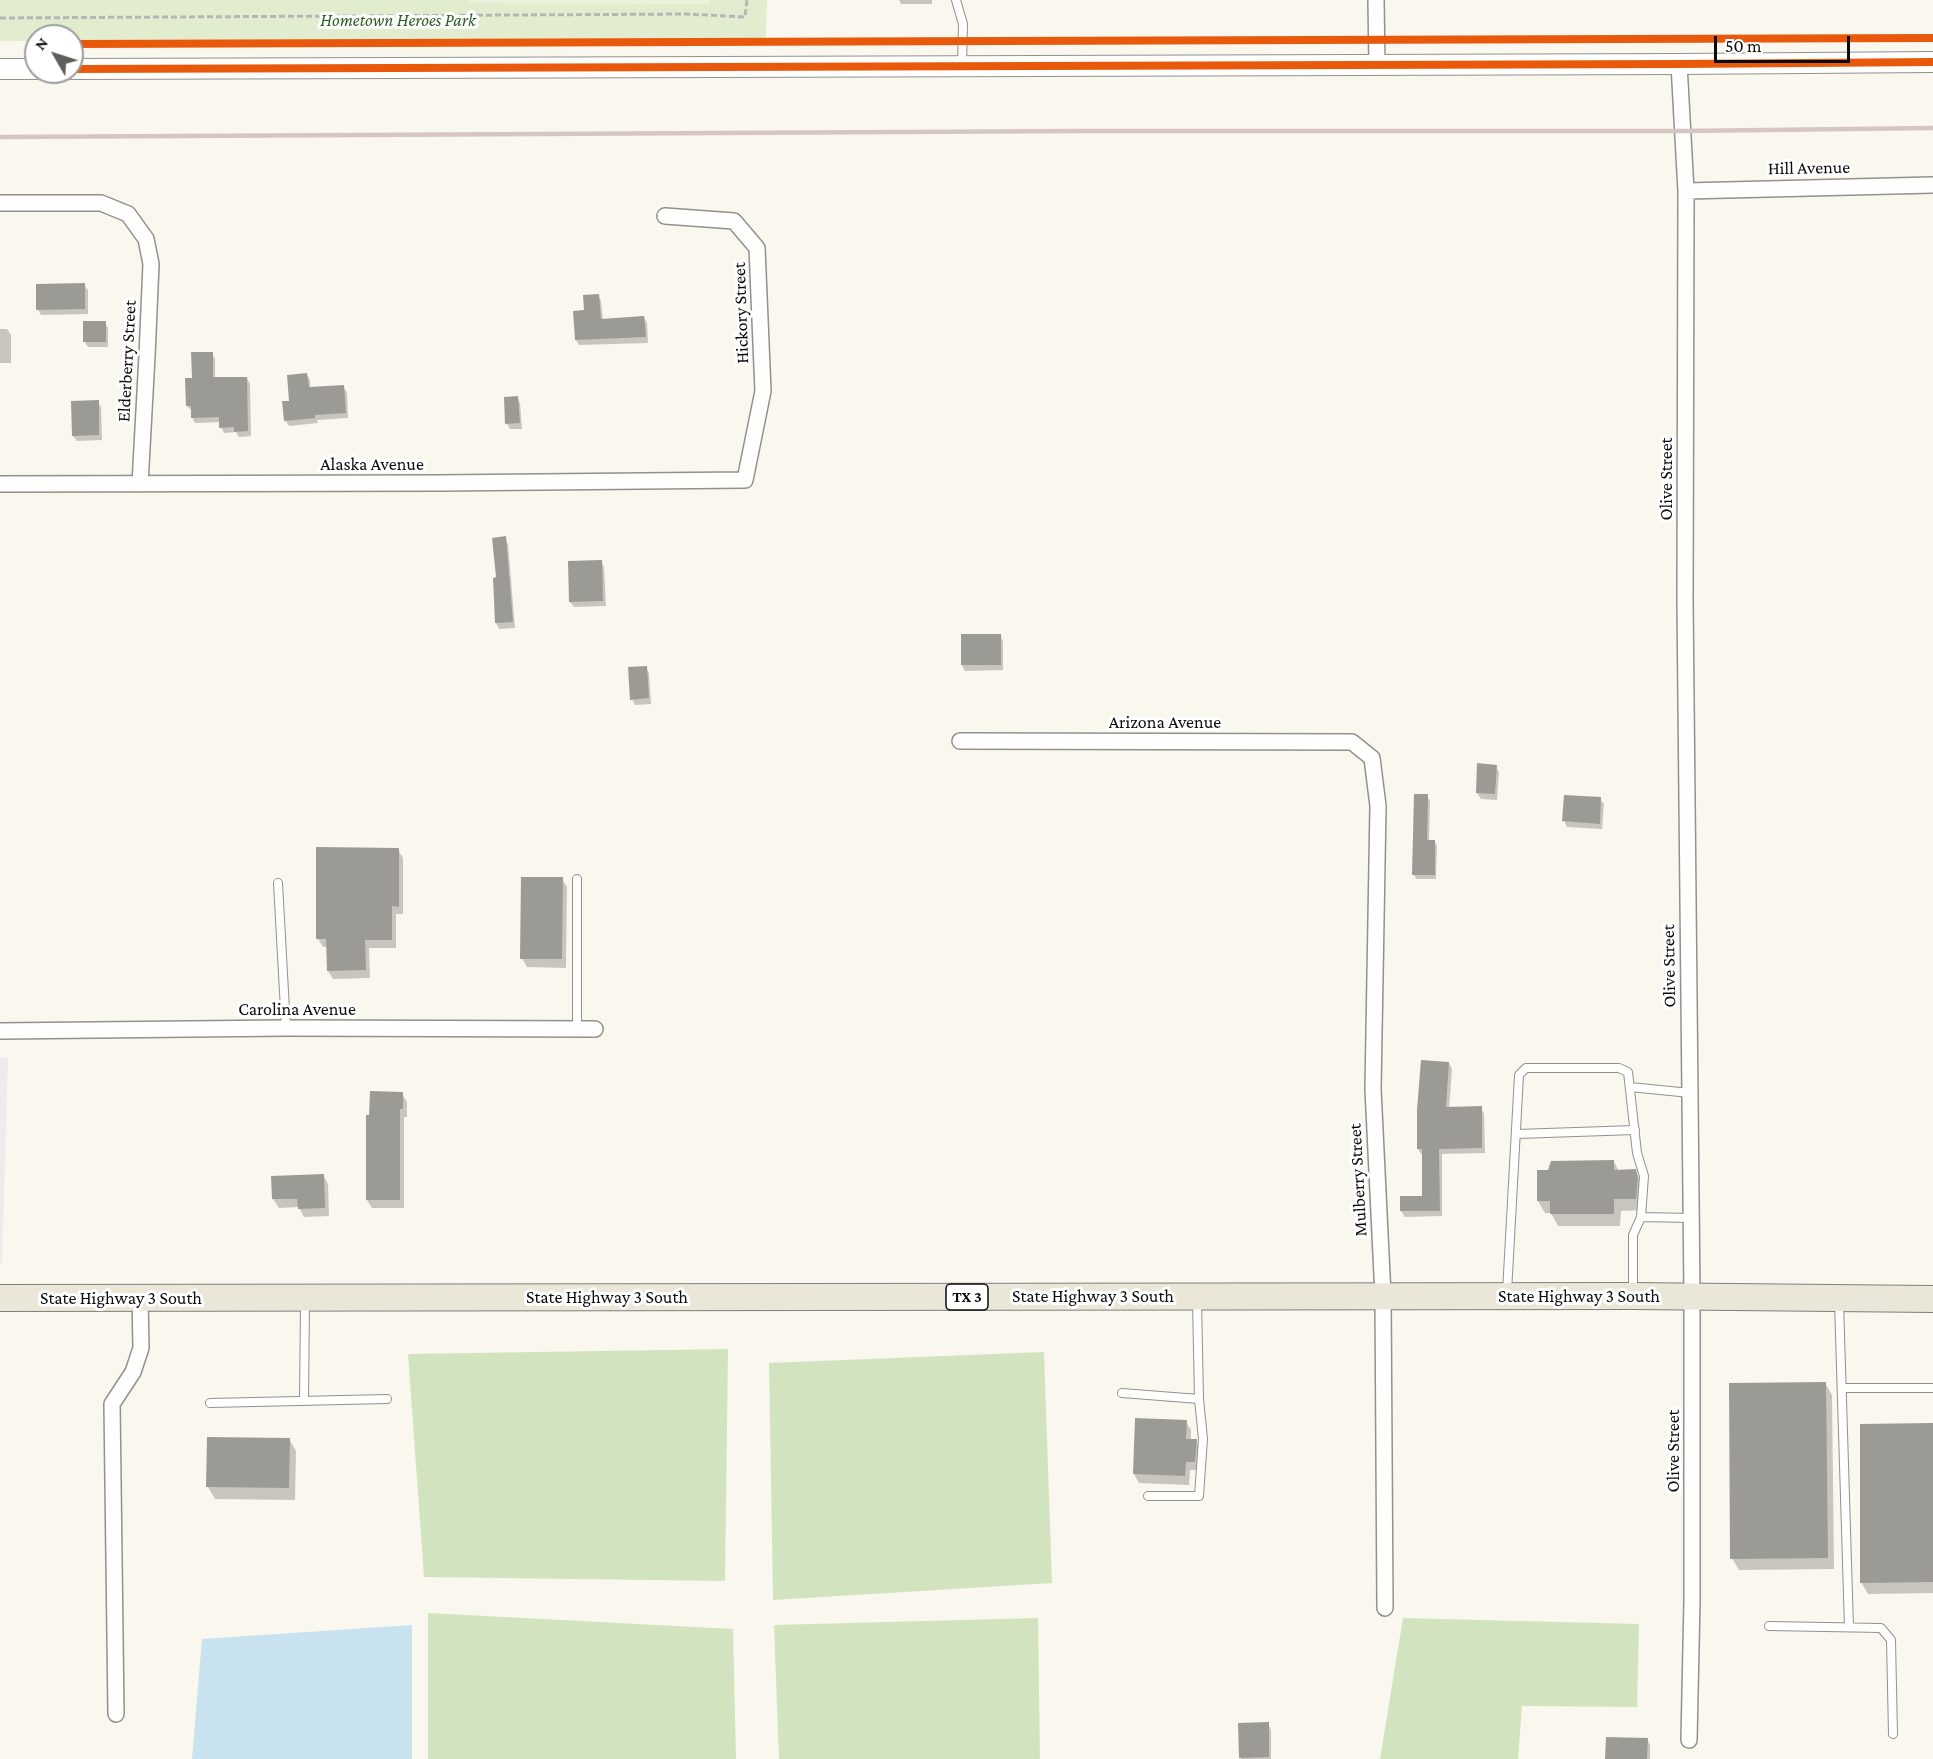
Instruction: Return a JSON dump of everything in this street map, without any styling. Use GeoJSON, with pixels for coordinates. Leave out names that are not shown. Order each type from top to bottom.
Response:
{"type":"FeatureCollection","features":[{"type":"Feature","properties":{"kind":"main road","name":"State Highway 3 South"},"geometry":{"type":"LineString","coordinates":[[0,1298],[1692,1296],[1933,1299]]}},
{"type":"Feature","properties":{"kind":"street"},"geometry":{"type":"LineString","coordinates":[[1376,0],[1377,65]]}},
{"type":"Feature","properties":{"kind":"street"},"geometry":{"type":"LineString","coordinates":[[84,69],[1933,62]]}},
{"type":"Feature","properties":{"kind":"street","name":"Olive Street"},"geometry":{"type":"LineString","coordinates":[[1679,64],[1686,191],[1684,601],[1692,1296],[1692,1600],[1689,1740]]}},
{"type":"Feature","properties":{"kind":"street"},"geometry":{"type":"LineString","coordinates":[[0,69],[24,69]]}},
{"type":"Feature","properties":{"kind":"street","name":"Hill Avenue"},"geometry":{"type":"LineString","coordinates":[[1686,191],[1933,185]]}},
{"type":"Feature","properties":{"kind":"street","name":"Elderberry Street"},"geometry":{"type":"LineString","coordinates":[[0,202],[101,203],[128,214],[146,240],[151,264],[140,484]]}},
{"type":"Feature","properties":{"kind":"street","name":"Hickory Street"},"geometry":{"type":"LineString","coordinates":[[665,216],[734,221],[758,248],[763,391],[745,480]]}},
{"type":"Feature","properties":{"kind":"street","name":"Alaska Avenue"},"geometry":{"type":"LineString","coordinates":[[0,484],[745,480]]}},
{"type":"Feature","properties":{"kind":"street","name":"Arizona Avenue"},"geometry":{"type":"LineString","coordinates":[[960,741],[1352,742],[1366,753]]}},
{"type":"Feature","properties":{"kind":"street","name":"Mulberry Street"},"geometry":{"type":"LineString","coordinates":[[1366,753],[1372,758],[1378,807],[1373,1089],[1383,1296],[1385,1608]]}},
{"type":"Feature","properties":{"kind":"street","name":"Carolina Avenue"},"geometry":{"type":"LineString","coordinates":[[0,1031],[286,1028],[595,1029]]}},
{"type":"Feature","properties":{"kind":"street"},"geometry":{"type":"LineString","coordinates":[[116,1714],[112,1404],[133,1372],[141,1347],[141,1298]]}},
{"type":"Feature","properties":{"kind":"lane"},"geometry":{"type":"LineString","coordinates":[[956,0],[963,24],[962,67]]}},
{"type":"Feature","properties":{"kind":"lane"},"geometry":{"type":"LineString","coordinates":[[577,879],[577,1029]]}},
{"type":"Feature","properties":{"kind":"lane"},"geometry":{"type":"LineString","coordinates":[[278,883],[286,1028]]}},
{"type":"Feature","properties":{"kind":"lane"},"geometry":{"type":"LineString","coordinates":[[1507,1296],[1520,1075],[1526,1068],[1619,1068],[1628,1072],[1637,1153],[1644,1176],[1641,1217],[1633,1235],[1633,1296]]}},
{"type":"Feature","properties":{"kind":"lane"},"geometry":{"type":"LineString","coordinates":[[1630,1087],[1690,1093]]}},
{"type":"Feature","properties":{"kind":"lane"},"geometry":{"type":"LineString","coordinates":[[1517,1134],[1635,1130]]}},
{"type":"Feature","properties":{"kind":"lane"},"geometry":{"type":"LineString","coordinates":[[1641,1217],[1691,1218]]}},
{"type":"Feature","properties":{"kind":"lane"},"geometry":{"type":"LineString","coordinates":[[1148,1496],[1199,1496],[1203,1439],[1199,1399],[1197,1296]]}},
{"type":"Feature","properties":{"kind":"lane"},"geometry":{"type":"LineString","coordinates":[[304,1297],[304,1401]]}},
{"type":"Feature","properties":{"kind":"lane"},"geometry":{"type":"LineString","coordinates":[[1839,1298],[1850,1627]]}},
{"type":"Feature","properties":{"kind":"lane"},"geometry":{"type":"LineString","coordinates":[[1842,1388],[1933,1388]]}},
{"type":"Feature","properties":{"kind":"lane"},"geometry":{"type":"LineString","coordinates":[[1122,1393],[1199,1399]]}},
{"type":"Feature","properties":{"kind":"lane"},"geometry":{"type":"LineString","coordinates":[[210,1403],[387,1400]]}},
{"type":"Feature","properties":{"kind":"lane"},"geometry":{"type":"LineString","coordinates":[[1769,1626],[1881,1628],[1891,1640],[1893,1734]]}},
{"type":"Feature","properties":{"kind":"path"},"geometry":{"type":"LineString","coordinates":[[0,18],[674,14],[745,17],[747,0]]}},
{"type":"Feature","properties":{"kind":"shaded area"},"geometry":{"type":"Polygon","coordinates":[[[0,1057],[8,1058],[2,1263],[0,1263],[0,1057]]]}},
{"type":"Feature","properties":{"kind":"green space","name":"Hometown Heroes Park"},"geometry":{"type":"Polygon","coordinates":[[[0,0],[767,0],[766,39],[84,41],[84,24],[24,24],[24,41],[0,41],[0,0]]]}},
{"type":"Feature","properties":{"kind":"green space"},"geometry":{"type":"Polygon","coordinates":[[[469,0],[710,0],[710,4],[469,3],[469,0]]]}},
{"type":"Feature","properties":{"kind":"green space"},"geometry":{"type":"Polygon","coordinates":[[[728,1349],[725,1581],[424,1577],[408,1354],[728,1349]]]}},
{"type":"Feature","properties":{"kind":"green space"},"geometry":{"type":"Polygon","coordinates":[[[1044,1352],[1052,1583],[773,1600],[769,1363],[1044,1352]]]}},
{"type":"Feature","properties":{"kind":"green space"},"geometry":{"type":"Polygon","coordinates":[[[428,1613],[733,1629],[736,1759],[428,1759],[428,1613]]]}},
{"type":"Feature","properties":{"kind":"green space"},"geometry":{"type":"Polygon","coordinates":[[[1038,1618],[1040,1759],[779,1759],[774,1625],[1038,1618]]]}},
{"type":"Feature","properties":{"kind":"green space"},"geometry":{"type":"Polygon","coordinates":[[[1403,1618],[1639,1624],[1637,1707],[1522,1706],[1518,1759],[1380,1759],[1403,1618]]]}},
{"type":"Feature","properties":{"kind":"water"},"geometry":{"type":"Polygon","coordinates":[[[412,1625],[412,1759],[192,1759],[202,1639],[412,1625]]]}},
{"type":"Feature","properties":{"kind":"building"},"geometry":{"type":"Polygon","coordinates":[[[85,283],[85,309],[36,310],[36,284],[85,283]]]}},
{"type":"Feature","properties":{"kind":"building"},"geometry":{"type":"Polygon","coordinates":[[[599,294],[601,319],[644,316],[646,337],[575,340],[573,311],[584,310],[583,295],[599,294]]]}},
{"type":"Feature","properties":{"kind":"building"},"geometry":{"type":"Polygon","coordinates":[[[83,321],[106,321],[106,342],[83,342],[83,321]]]}},
{"type":"Feature","properties":{"kind":"building"},"geometry":{"type":"Polygon","coordinates":[[[191,352],[213,352],[213,377],[247,377],[248,431],[234,432],[234,427],[219,428],[219,417],[191,418],[191,406],[186,406],[185,378],[192,378],[191,352]]]}},
{"type":"Feature","properties":{"kind":"building"},"geometry":{"type":"Polygon","coordinates":[[[307,373],[309,387],[344,385],[346,413],[315,415],[315,418],[284,421],[282,401],[289,401],[287,375],[307,373]]]}},
{"type":"Feature","properties":{"kind":"building"},"geometry":{"type":"Polygon","coordinates":[[[518,396],[520,423],[505,424],[504,397],[518,396]]]}},
{"type":"Feature","properties":{"kind":"building"},"geometry":{"type":"Polygon","coordinates":[[[99,400],[99,435],[72,436],[71,401],[99,400]]]}},
{"type":"Feature","properties":{"kind":"building"},"geometry":{"type":"Polygon","coordinates":[[[506,536],[513,622],[495,623],[493,578],[496,577],[492,538],[506,536]]]}},
{"type":"Feature","properties":{"kind":"building"},"geometry":{"type":"Polygon","coordinates":[[[602,560],[603,601],[569,602],[568,561],[602,560]]]}},
{"type":"Feature","properties":{"kind":"building"},"geometry":{"type":"Polygon","coordinates":[[[961,634],[1001,634],[1001,665],[961,665],[961,634]]]}},
{"type":"Feature","properties":{"kind":"building"},"geometry":{"type":"Polygon","coordinates":[[[647,666],[649,698],[630,700],[628,667],[647,666]]]}},
{"type":"Feature","properties":{"kind":"building"},"geometry":{"type":"Polygon","coordinates":[[[1477,763],[1497,765],[1495,794],[1476,793],[1477,763]]]}},
{"type":"Feature","properties":{"kind":"building"},"geometry":{"type":"Polygon","coordinates":[[[1414,794],[1428,794],[1427,840],[1435,840],[1435,875],[1412,875],[1414,794]]]}},
{"type":"Feature","properties":{"kind":"building"},"geometry":{"type":"Polygon","coordinates":[[[1564,795],[1601,797],[1600,824],[1562,821],[1564,795]]]}},
{"type":"Feature","properties":{"kind":"building"},"geometry":{"type":"Polygon","coordinates":[[[316,847],[399,848],[399,907],[392,906],[392,940],[365,940],[366,970],[327,971],[326,939],[316,939],[316,847]]]}},
{"type":"Feature","properties":{"kind":"building"},"geometry":{"type":"Polygon","coordinates":[[[521,877],[563,877],[562,959],[520,959],[521,877]]]}},
{"type":"Feature","properties":{"kind":"building"},"geometry":{"type":"Polygon","coordinates":[[[1421,1060],[1449,1062],[1446,1107],[1482,1106],[1482,1148],[1439,1149],[1440,1211],[1400,1211],[1400,1196],[1422,1196],[1422,1149],[1417,1149],[1421,1060]]]}},
{"type":"Feature","properties":{"kind":"building"},"geometry":{"type":"Polygon","coordinates":[[[370,1091],[403,1092],[403,1109],[400,1109],[400,1200],[366,1200],[366,1115],[369,1115],[370,1091]]]}},
{"type":"Feature","properties":{"kind":"building"},"geometry":{"type":"Polygon","coordinates":[[[1614,1160],[1614,1170],[1636,1169],[1638,1177],[1636,1199],[1614,1199],[1614,1214],[1550,1214],[1550,1201],[1537,1201],[1537,1170],[1548,1170],[1551,1161],[1614,1160]]]}},
{"type":"Feature","properties":{"kind":"building"},"geometry":{"type":"Polygon","coordinates":[[[324,1174],[325,1208],[298,1209],[297,1199],[272,1199],[271,1176],[324,1174]]]}},
{"type":"Feature","properties":{"kind":"building"},"geometry":{"type":"Polygon","coordinates":[[[1826,1382],[1828,1558],[1730,1559],[1729,1383],[1826,1382]]]}},
{"type":"Feature","properties":{"kind":"building"},"geometry":{"type":"Polygon","coordinates":[[[1135,1418],[1187,1420],[1186,1439],[1197,1439],[1195,1462],[1186,1462],[1185,1476],[1133,1474],[1135,1418]]]}},
{"type":"Feature","properties":{"kind":"building"},"geometry":{"type":"Polygon","coordinates":[[[1933,1423],[1933,1582],[1860,1583],[1860,1424],[1933,1423]]]}},
{"type":"Feature","properties":{"kind":"building"},"geometry":{"type":"Polygon","coordinates":[[[207,1437],[290,1438],[289,1488],[206,1487],[207,1437]]]}},
{"type":"Feature","properties":{"kind":"building"},"geometry":{"type":"Polygon","coordinates":[[[1269,1722],[1269,1757],[1239,1758],[1238,1723],[1269,1722]]]}},
{"type":"Feature","properties":{"kind":"building"},"geometry":{"type":"Polygon","coordinates":[[[1606,1737],[1648,1738],[1647,1759],[1605,1759],[1606,1737]]]}},
{"type":"Feature","properties":{"kind":"railway"},"geometry":{"type":"LineString","coordinates":[[0,137],[1079,131],[1683,131],[1933,128]]}},
{"type":"Feature","properties":{"kind":"cycle path"},"geometry":{"type":"LineString","coordinates":[[84,44],[1933,38]]}},
{"type":"Feature","properties":{"kind":"cycle path"},"geometry":{"type":"LineString","coordinates":[[84,69],[1933,62]]}}]}
